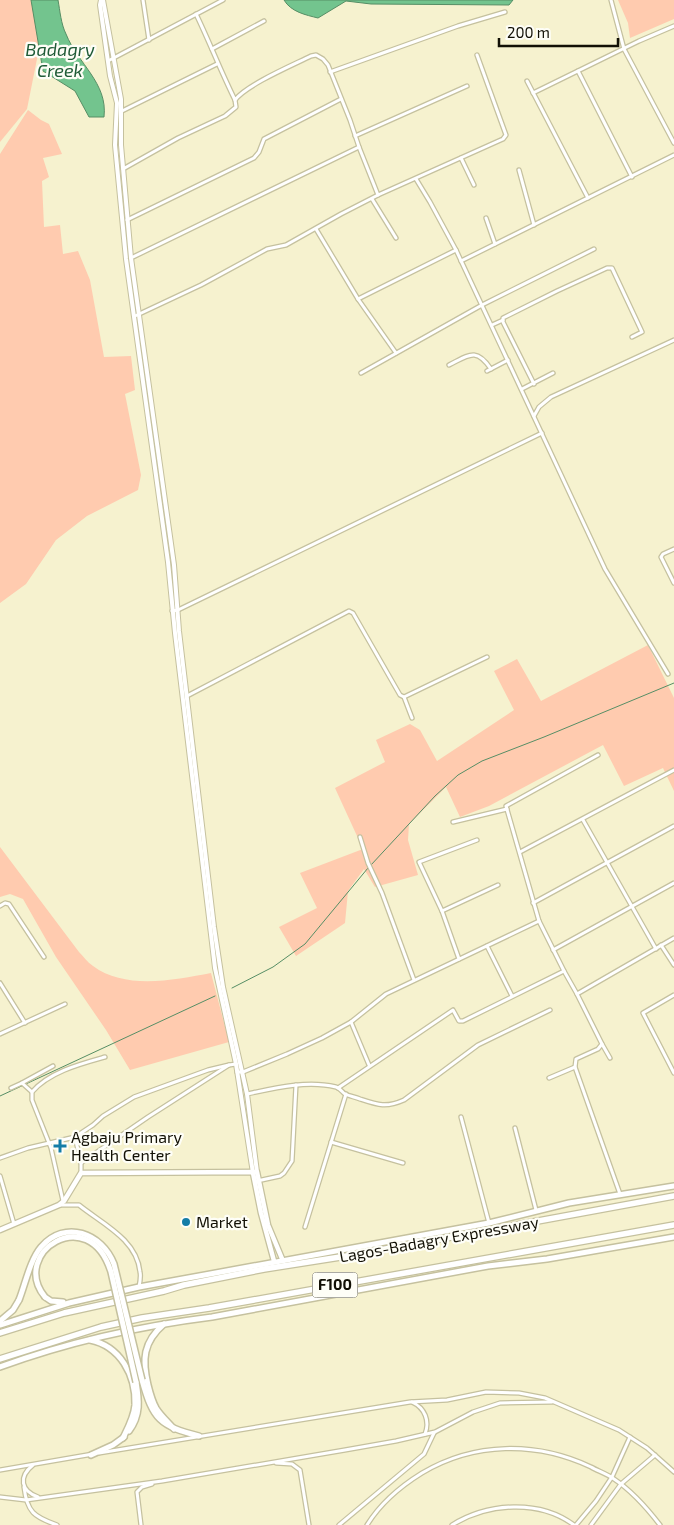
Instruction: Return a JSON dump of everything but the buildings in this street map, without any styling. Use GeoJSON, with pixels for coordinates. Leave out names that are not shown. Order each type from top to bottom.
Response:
{"type":"FeatureCollection","features":[{"type":"Feature","properties":{"kind":"highway","name":"Lagos-Badagry Expressway"},"geometry":{"type":"LineString","coordinates":[[0,1333],[64,1313],[108,1305],[193,1283],[674,1196]]}},
{"type":"Feature","properties":{"kind":"highway","name":"Lagos-Badagry Expressway"},"geometry":{"type":"LineString","coordinates":[[0,1359],[101,1327],[142,1318],[209,1308],[674,1225]]}},
{"type":"Feature","properties":{"kind":"main road"},"geometry":{"type":"LineString","coordinates":[[0,1230],[59,1205],[64,1201],[81,1173],[255,1172],[268,1225],[283,1261]]}},
{"type":"Feature","properties":{"kind":"main road"},"geometry":{"type":"LineString","coordinates":[[257,1181],[261,1214],[274,1261]]}},
{"type":"Feature","properties":{"kind":"main road"},"geometry":{"type":"LineString","coordinates":[[0,1325],[69,1302],[139,1287],[490,1223],[536,1210],[674,1186]]}},
{"type":"Feature","properties":{"kind":"main road"},"geometry":{"type":"LineString","coordinates":[[0,1321],[13,1310],[19,1300],[35,1258],[41,1247],[49,1240],[61,1234],[78,1232],[98,1241],[107,1249],[114,1264],[139,1381],[138,1414],[133,1426],[122,1438],[113,1445],[91,1455]]}},
{"type":"Feature","properties":{"kind":"main road"},"geometry":{"type":"LineString","coordinates":[[0,1367],[88,1340],[166,1323],[212,1317],[488,1266],[546,1259],[674,1236]]}},
{"type":"Feature","properties":{"kind":"main road"},"geometry":{"type":"LineString","coordinates":[[69,1302],[51,1301],[45,1297],[37,1283],[36,1272],[39,1259],[50,1245],[62,1238],[78,1237],[89,1241],[99,1248],[106,1258],[139,1381],[153,1411],[161,1421],[174,1429],[199,1436]]}},
{"type":"Feature","properties":{"kind":"main road"},"geometry":{"type":"LineString","coordinates":[[166,1323],[155,1332],[148,1343],[145,1364],[154,1404],[174,1429]]}},
{"type":"Feature","properties":{"kind":"main road"},"geometry":{"type":"LineString","coordinates":[[88,1340],[113,1349],[128,1372],[135,1406],[130,1423],[122,1438]]}},
{"type":"Feature","properties":{"kind":"street"},"geometry":{"type":"LineString","coordinates":[[102,0],[108,22],[121,99],[126,259],[164,533],[216,968],[236,1064],[255,1172]]}},
{"type":"Feature","properties":{"kind":"street"},"geometry":{"type":"LineString","coordinates":[[102,0],[100,5],[116,103],[116,145],[125,221],[140,314],[170,532],[218,958],[248,1099],[251,1143]]}},
{"type":"Feature","properties":{"kind":"street"},"geometry":{"type":"LineString","coordinates":[[143,0],[149,40]]}},
{"type":"Feature","properties":{"kind":"street"},"geometry":{"type":"LineString","coordinates":[[108,61],[223,0]]}},
{"type":"Feature","properties":{"kind":"street"},"geometry":{"type":"LineString","coordinates":[[611,0],[624,49],[674,143]]}},
{"type":"Feature","properties":{"kind":"street"},"geometry":{"type":"LineString","coordinates":[[330,72],[458,26],[505,12]]}},
{"type":"Feature","properties":{"kind":"street"},"geometry":{"type":"LineString","coordinates":[[123,169],[178,138],[225,116],[236,107],[236,100],[217,64],[196,14]]}},
{"type":"Feature","properties":{"kind":"street"},"geometry":{"type":"LineString","coordinates":[[212,49],[264,21]]}},
{"type":"Feature","properties":{"kind":"street"},"geometry":{"type":"LineString","coordinates":[[533,93],[674,26]]}},
{"type":"Feature","properties":{"kind":"street"},"geometry":{"type":"LineString","coordinates":[[236,100],[239,95],[259,83],[310,56],[316,55],[323,58],[378,195]]}},
{"type":"Feature","properties":{"kind":"street"},"geometry":{"type":"LineString","coordinates":[[134,316],[201,285],[263,251],[286,245],[378,195],[503,139],[506,135],[477,55]]}},
{"type":"Feature","properties":{"kind":"street"},"geometry":{"type":"LineString","coordinates":[[122,111],[217,64]]}},
{"type":"Feature","properties":{"kind":"street"},"geometry":{"type":"LineString","coordinates":[[578,71],[632,176]]}},
{"type":"Feature","properties":{"kind":"street"},"geometry":{"type":"LineString","coordinates":[[527,81],[588,198]]}},
{"type":"Feature","properties":{"kind":"street"},"geometry":{"type":"LineString","coordinates":[[355,136],[466,86]]}},
{"type":"Feature","properties":{"kind":"street"},"geometry":{"type":"LineString","coordinates":[[125,221],[254,158],[259,152],[264,139],[341,99]]}},
{"type":"Feature","properties":{"kind":"street"},"geometry":{"type":"LineString","coordinates":[[670,134],[674,132]]}},
{"type":"Feature","properties":{"kind":"street"},"geometry":{"type":"LineString","coordinates":[[131,258],[359,147]]}},
{"type":"Feature","properties":{"kind":"street"},"geometry":{"type":"LineString","coordinates":[[461,261],[674,155]]}},
{"type":"Feature","properties":{"kind":"street"},"geometry":{"type":"LineString","coordinates":[[461,158],[474,185]]}},
{"type":"Feature","properties":{"kind":"street"},"geometry":{"type":"LineString","coordinates":[[519,170],[534,225]]}},
{"type":"Feature","properties":{"kind":"street"},"geometry":{"type":"LineString","coordinates":[[416,179],[456,250],[608,575],[668,674]]}},
{"type":"Feature","properties":{"kind":"street"},"geometry":{"type":"LineString","coordinates":[[372,199],[396,238]]}},
{"type":"Feature","properties":{"kind":"street"},"geometry":{"type":"LineString","coordinates":[[486,218],[496,244]]}},
{"type":"Feature","properties":{"kind":"street"},"geometry":{"type":"LineString","coordinates":[[316,229],[358,299],[396,353]]}},
{"type":"Feature","properties":{"kind":"street"},"geometry":{"type":"LineString","coordinates":[[361,373],[482,305],[594,249]]}},
{"type":"Feature","properties":{"kind":"street"},"geometry":{"type":"LineString","coordinates":[[358,299],[456,250]]}},
{"type":"Feature","properties":{"kind":"street"},"geometry":{"type":"LineString","coordinates":[[492,325],[557,291],[610,268],[615,271],[642,332],[632,337]]}},
{"type":"Feature","properties":{"kind":"street"},"geometry":{"type":"LineString","coordinates":[[503,320],[534,384]]}},
{"type":"Feature","properties":{"kind":"street"},"geometry":{"type":"LineString","coordinates":[[534,416],[539,407],[552,397],[674,340]]}},
{"type":"Feature","properties":{"kind":"street"},"geometry":{"type":"LineString","coordinates":[[449,365],[469,355],[476,355],[484,358],[489,370],[508,360]]}},
{"type":"Feature","properties":{"kind":"street"},"geometry":{"type":"LineString","coordinates":[[522,389],[553,373]]}},
{"type":"Feature","properties":{"kind":"street"},"geometry":{"type":"LineString","coordinates":[[172,612],[542,433]]}},
{"type":"Feature","properties":{"kind":"street"},"geometry":{"type":"LineString","coordinates":[[164,533],[170,532]]}},
{"type":"Feature","properties":{"kind":"street"},"geometry":{"type":"LineString","coordinates":[[674,550],[663,554],[661,557],[674,583]]}},
{"type":"Feature","properties":{"kind":"street"},"geometry":{"type":"LineString","coordinates":[[188,696],[351,611],[400,694],[404,697],[412,718]]}},
{"type":"Feature","properties":{"kind":"street"},"geometry":{"type":"LineString","coordinates":[[404,697],[487,657]]}},
{"type":"Feature","properties":{"kind":"street"},"geometry":{"type":"LineString","coordinates":[[598,755],[508,804],[506,809],[539,921],[610,1058]]}},
{"type":"Feature","properties":{"kind":"street"},"geometry":{"type":"LineString","coordinates":[[520,852],[674,770]]}},
{"type":"Feature","properties":{"kind":"street"},"geometry":{"type":"LineString","coordinates":[[452,822],[506,809]]}},
{"type":"Feature","properties":{"kind":"street"},"geometry":{"type":"LineString","coordinates":[[583,820],[606,864],[656,948]]}},
{"type":"Feature","properties":{"kind":"street"},"geometry":{"type":"LineString","coordinates":[[533,903],[674,826]]}},
{"type":"Feature","properties":{"kind":"street"},"geometry":{"type":"LineString","coordinates":[[360,837],[368,863],[382,894],[414,980]]}},
{"type":"Feature","properties":{"kind":"street"},"geometry":{"type":"LineString","coordinates":[[459,959],[442,911],[419,862],[477,840]]}},
{"type":"Feature","properties":{"kind":"street"},"geometry":{"type":"LineString","coordinates":[[553,950],[674,883]]}},
{"type":"Feature","properties":{"kind":"street"},"geometry":{"type":"LineString","coordinates":[[442,911],[498,885]]}},
{"type":"Feature","properties":{"kind":"street"},"geometry":{"type":"LineString","coordinates":[[0,906],[6,903],[9,904],[44,957]]}},
{"type":"Feature","properties":{"kind":"street"},"geometry":{"type":"LineString","coordinates":[[237,1072],[242,1072],[287,1054],[352,1022],[386,994],[539,921]]}},
{"type":"Feature","properties":{"kind":"street"},"geometry":{"type":"LineString","coordinates":[[578,994],[674,938]]}},
{"type":"Feature","properties":{"kind":"street"},"geometry":{"type":"LineString","coordinates":[[661,945],[674,965]]}},
{"type":"Feature","properties":{"kind":"street"},"geometry":{"type":"LineString","coordinates":[[487,946],[512,996]]}},
{"type":"Feature","properties":{"kind":"street"},"geometry":{"type":"LineString","coordinates":[[338,1088],[453,1010],[460,1021],[463,1021],[564,970]]}},
{"type":"Feature","properties":{"kind":"street"},"geometry":{"type":"LineString","coordinates":[[0,983],[24,1023]]}},
{"type":"Feature","properties":{"kind":"street"},"geometry":{"type":"LineString","coordinates":[[674,995],[643,1013],[674,1073]]}},
{"type":"Feature","properties":{"kind":"street"},"geometry":{"type":"LineString","coordinates":[[0,1034],[65,1004]]}},
{"type":"Feature","properties":{"kind":"street"},"geometry":{"type":"LineString","coordinates":[[247,1094],[296,1085],[338,1088],[346,1094],[378,1105],[396,1104],[478,1045],[550,1010]]}},
{"type":"Feature","properties":{"kind":"street"},"geometry":{"type":"LineString","coordinates":[[352,1022],[370,1065]]}},
{"type":"Feature","properties":{"kind":"street"},"geometry":{"type":"LineString","coordinates":[[602,1044],[598,1049],[576,1059],[575,1067],[620,1194]]}},
{"type":"Feature","properties":{"kind":"street"},"geometry":{"type":"LineString","coordinates":[[32,1092],[48,1079],[62,1072],[105,1056]]}},
{"type":"Feature","properties":{"kind":"street"},"geometry":{"type":"LineString","coordinates":[[0,1158],[10,1153],[74,1137],[134,1097],[208,1070],[236,1064]]}},
{"type":"Feature","properties":{"kind":"street"},"geometry":{"type":"LineString","coordinates":[[81,1163],[229,1065]]}},
{"type":"Feature","properties":{"kind":"street"},"geometry":{"type":"LineString","coordinates":[[11,1088],[54,1066]]}},
{"type":"Feature","properties":{"kind":"street"},"geometry":{"type":"LineString","coordinates":[[549,1078],[575,1067]]}},
{"type":"Feature","properties":{"kind":"street"},"geometry":{"type":"LineString","coordinates":[[22,1084],[32,1092]]}},
{"type":"Feature","properties":{"kind":"street"},"geometry":{"type":"LineString","coordinates":[[257,1181],[284,1174],[292,1161],[296,1085]]}},
{"type":"Feature","properties":{"kind":"street"},"geometry":{"type":"LineString","coordinates":[[32,1092],[32,1100],[52,1151],[64,1201]]}},
{"type":"Feature","properties":{"kind":"street"},"geometry":{"type":"LineString","coordinates":[[304,1227],[346,1094]]}},
{"type":"Feature","properties":{"kind":"street"},"geometry":{"type":"LineString","coordinates":[[242,1099],[248,1099]]}},
{"type":"Feature","properties":{"kind":"street"},"geometry":{"type":"LineString","coordinates":[[461,1117],[490,1223]]}},
{"type":"Feature","properties":{"kind":"street"},"geometry":{"type":"LineString","coordinates":[[515,1128],[536,1210]]}},
{"type":"Feature","properties":{"kind":"street"},"geometry":{"type":"LineString","coordinates":[[74,1137],[81,1163],[81,1173]]}},
{"type":"Feature","properties":{"kind":"street"},"geometry":{"type":"LineString","coordinates":[[331,1142],[404,1163]]}},
{"type":"Feature","properties":{"kind":"street"},"geometry":{"type":"LineString","coordinates":[[0,1176],[14,1224]]}},
{"type":"Feature","properties":{"kind":"street"},"geometry":{"type":"LineString","coordinates":[[59,1205],[78,1205],[103,1222],[132,1248],[140,1271],[139,1287]]}},
{"type":"Feature","properties":{"kind":"street"},"geometry":{"type":"LineString","coordinates":[[0,1470],[410,1402],[447,1400],[486,1392],[519,1393],[555,1402],[630,1437],[674,1472]]}},
{"type":"Feature","properties":{"kind":"street"},"geometry":{"type":"LineString","coordinates":[[410,1402],[418,1406],[426,1416],[425,1434]]}},
{"type":"Feature","properties":{"kind":"street"},"geometry":{"type":"LineString","coordinates":[[0,1496],[26,1500],[162,1481],[270,1463],[396,1441],[435,1432],[485,1407],[510,1402],[555,1402]]}},
{"type":"Feature","properties":{"kind":"street"},"geometry":{"type":"LineString","coordinates":[[339,1525],[424,1454],[435,1432]]}},
{"type":"Feature","properties":{"kind":"street"},"geometry":{"type":"LineString","coordinates":[[452,1525],[477,1513],[502,1507],[514,1507],[541,1510],[575,1525],[596,1502],[612,1477],[630,1437]]}},
{"type":"Feature","properties":{"kind":"street"},"geometry":{"type":"LineString","coordinates":[[367,1525],[386,1501],[408,1483],[430,1469],[453,1458],[506,1447],[538,1450],[568,1457],[612,1477],[647,1508],[660,1525]]}},
{"type":"Feature","properties":{"kind":"street"},"geometry":{"type":"LineString","coordinates":[[590,1525],[621,1484],[655,1455]]}},
{"type":"Feature","properties":{"kind":"street"},"geometry":{"type":"LineString","coordinates":[[270,1463],[292,1464],[300,1470],[309,1525]]}},
{"type":"Feature","properties":{"kind":"street"},"geometry":{"type":"LineString","coordinates":[[34,1464],[26,1472],[23,1481],[26,1500],[30,1509],[37,1517],[54,1525]]}},
{"type":"Feature","properties":{"kind":"street"},"geometry":{"type":"LineString","coordinates":[[141,1525],[137,1492],[142,1487],[162,1481]]}},
{"type":"Feature","properties":{"kind":"street"},"geometry":{"type":"LineString","coordinates":[[24,1487],[30,1493],[40,1498]]}},
{"type":"Feature","properties":{"kind":"shaded area"},"geometry":{"type":"Polygon","coordinates":[[[0,0],[31,0],[40,44],[27,109],[0,142],[0,0]]]}},
{"type":"Feature","properties":{"kind":"shaded area"},"geometry":{"type":"Polygon","coordinates":[[[618,0],[674,0],[674,19],[630,38],[628,23],[618,0]]]}},
{"type":"Feature","properties":{"kind":"shaded area"},"geometry":{"type":"Polygon","coordinates":[[[28,110],[49,124],[62,154],[43,158],[49,177],[42,181],[44,227],[60,225],[63,254],[78,251],[90,280],[104,357],[131,356],[135,390],[125,394],[141,475],[138,490],[87,516],[56,540],[26,584],[0,603],[0,154],[28,110]]]}},
{"type":"Feature","properties":{"kind":"shaded area"},"geometry":{"type":"Polygon","coordinates":[[[648,645],[674,698],[674,791],[663,768],[624,786],[603,745],[489,806],[460,817],[446,787],[409,824],[408,840],[418,875],[375,887],[364,869],[348,891],[345,923],[296,956],[279,927],[317,908],[300,873],[363,849],[335,788],[385,762],[376,740],[410,724],[420,730],[437,761],[514,710],[494,671],[517,659],[541,701],[648,645]]]}},
{"type":"Feature","properties":{"kind":"shaded area"},"geometry":{"type":"Polygon","coordinates":[[[0,847],[79,952],[93,966],[120,978],[135,981],[166,980],[211,973],[229,1042],[130,1070],[106,1030],[56,957],[23,899],[10,894],[0,897],[0,847]]]}},
{"type":"Feature","properties":{"kind":"water","name":"Badagry Creek"},"geometry":{"type":"Polygon","coordinates":[[[31,0],[58,0],[62,22],[71,45],[91,74],[101,94],[104,105],[104,117],[89,117],[75,91],[43,71],[31,0]]]}},
{"type":"Feature","properties":{"kind":"water"},"geometry":{"type":"Polygon","coordinates":[[[284,0],[513,0],[509,5],[371,4],[346,1],[318,18],[295,10],[284,0]]]}},
{"type":"Feature","properties":{"kind":"waterway"},"geometry":{"type":"LineString","coordinates":[[371,865],[435,796],[458,775],[482,761],[674,683]]}},
{"type":"Feature","properties":{"kind":"waterway"},"geometry":{"type":"LineString","coordinates":[[232,988],[273,967],[305,944],[368,868]]}},
{"type":"Feature","properties":{"kind":"waterway"},"geometry":{"type":"LineString","coordinates":[[0,1096],[215,996]]}},
{"type":"Feature","properties":{"kind":"place","name":"Agbaju Primary Health Center"},"geometry":{"type":"Point","coordinates":[60,1146]}},
{"type":"Feature","properties":{"kind":"place","name":"Market"},"geometry":{"type":"Point","coordinates":[186,1222]}}]}
